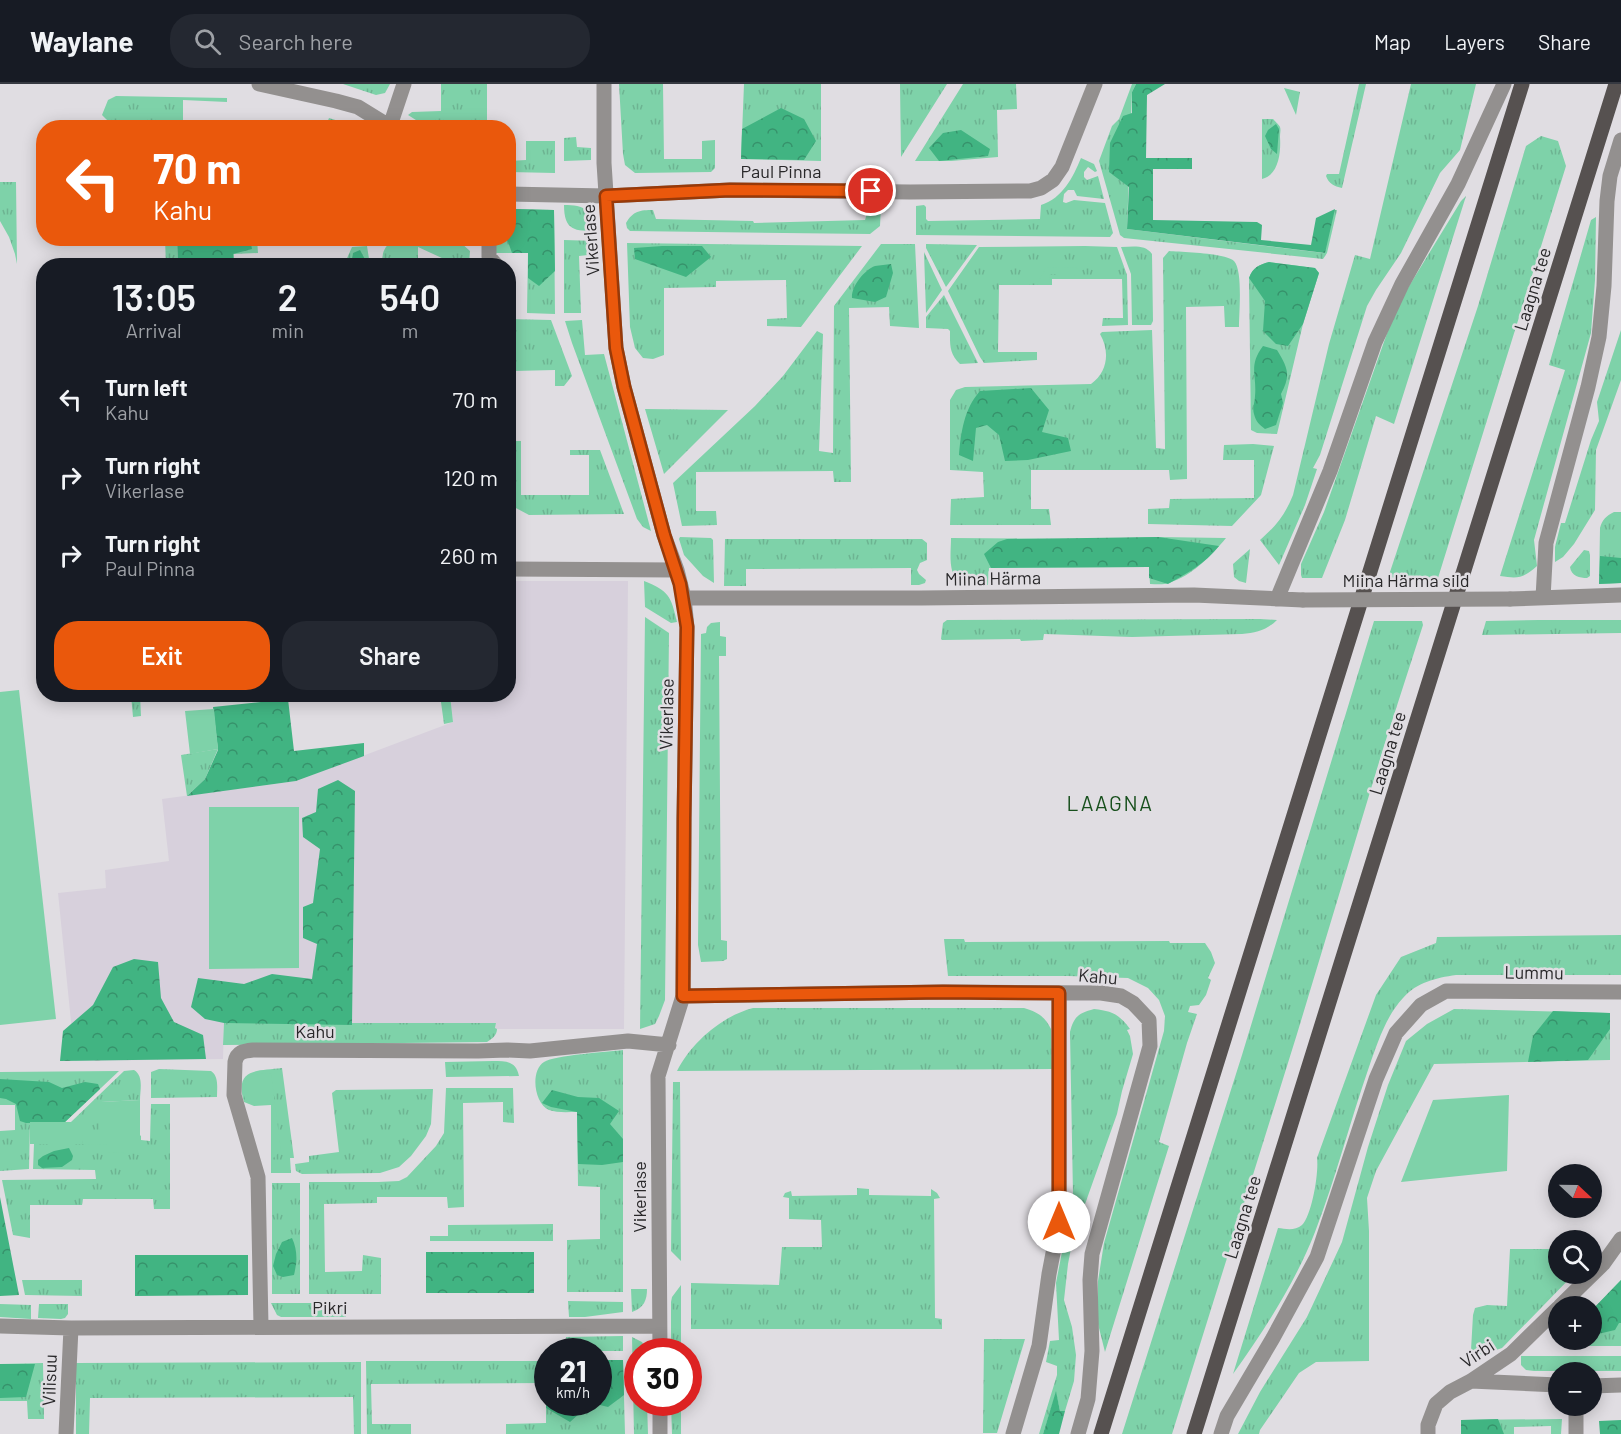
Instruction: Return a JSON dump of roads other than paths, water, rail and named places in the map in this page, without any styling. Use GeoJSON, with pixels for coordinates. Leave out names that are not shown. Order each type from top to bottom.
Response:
{"type":"FeatureCollection","features":[{"type":"Feature","properties":{"kind":"main road"},"geometry":{"type":"LineString","coordinates":[[1101,1434],[1522,84]]}},
{"type":"Feature","properties":{"kind":"main road","name":"Laagna tee"},"geometry":{"type":"LineString","coordinates":[[1194,1434],[1616,84]]}},
{"type":"Feature","properties":{"kind":"street"},"geometry":{"type":"LineString","coordinates":[[259,84],[358,107],[379,120]]}},
{"type":"Feature","properties":{"kind":"street"},"geometry":{"type":"LineString","coordinates":[[393,120],[404,84]]}},
{"type":"Feature","properties":{"kind":"street","name":"Vikerlase"},"geometry":{"type":"LineString","coordinates":[[604,84],[604,163],[616,348],[624,387],[664,535],[677,570],[684,598],[687,627],[683,996],[658,1077],[659,1338]]}},
{"type":"Feature","properties":{"kind":"street","name":"Paul Pinna"},"geometry":{"type":"LineString","coordinates":[[516,194],[606,196],[730,190],[1030,191],[1041,188],[1053,180],[1062,167],[1095,84]]}},
{"type":"Feature","properties":{"kind":"street"},"geometry":{"type":"LineString","coordinates":[[1277,599],[1330,471],[1375,342],[1402,284],[1458,184],[1504,84]]}},
{"type":"Feature","properties":{"kind":"street"},"geometry":{"type":"LineString","coordinates":[[1621,140],[1610,176],[1607,201],[1604,286],[1599,338],[1546,543],[1543,598],[1621,595]]}},
{"type":"Feature","properties":{"kind":"street"},"geometry":{"type":"LineString","coordinates":[[516,569],[677,570]]}},
{"type":"Feature","properties":{"kind":"street","name":"Miina Härma"},"geometry":{"type":"LineString","coordinates":[[684,598],[1194,596],[1303,600]]}},
{"type":"Feature","properties":{"kind":"street","name":"Miina Härma sild"},"geometry":{"type":"LineString","coordinates":[[1303,600],[1543,598]]}},
{"type":"Feature","properties":{"kind":"street","name":"Lummu"},"geometry":{"type":"LineString","coordinates":[[1221,1434],[1227,1416],[1317,1257],[1376,1079],[1396,1033],[1421,1005],[1446,991],[1621,993]]}},
{"type":"Feature","properties":{"kind":"street","name":"Kahu"},"geometry":{"type":"LineString","coordinates":[[683,996],[943,992],[1101,993],[1121,996],[1133,1003],[1149,1020],[1150,1046],[1092,1254],[1090,1280],[1092,1351],[1088,1399],[1078,1434]]}},
{"type":"Feature","properties":{"kind":"street"},"geometry":{"type":"LineString","coordinates":[[1013,1434],[1039,1346],[1059,1222],[1059,993]]}},
{"type":"Feature","properties":{"kind":"street","name":"Kahu"},"geometry":{"type":"LineString","coordinates":[[261,1326],[258,1176],[234,1095],[235,1062],[240,1053],[253,1050],[530,1051],[628,1041],[669,1045]]}},
{"type":"Feature","properties":{"kind":"street","name":"Virbi"},"geometry":{"type":"LineString","coordinates":[[1570,1296],[1603,1264],[1621,1239]]}},
{"type":"Feature","properties":{"kind":"street","name":"Virbi"},"geometry":{"type":"LineString","coordinates":[[1428,1434],[1428,1425],[1437,1404],[1450,1392],[1511,1354],[1548,1318]]}},
{"type":"Feature","properties":{"kind":"street","name":"Pikri"},"geometry":{"type":"LineString","coordinates":[[0,1326],[407,1328],[659,1326]]}},
{"type":"Feature","properties":{"kind":"street","name":"Vilisuu"},"geometry":{"type":"LineString","coordinates":[[66,1434],[71,1328]]}},
{"type":"Feature","properties":{"kind":"street"},"geometry":{"type":"LineString","coordinates":[[1471,1381],[1548,1385]]}},
{"type":"Feature","properties":{"kind":"street"},"geometry":{"type":"LineString","coordinates":[[1602,1386],[1621,1385]]}},
{"type":"Feature","properties":{"kind":"street"},"geometry":{"type":"LineString","coordinates":[[660,1416],[660,1434]]}},
{"type":"Feature","properties":{"kind":"street"},"geometry":{"type":"LineString","coordinates":[[1576,1416],[1576,1434]]}},
{"type":"Feature","properties":{"kind":"district","name":"LAAGNA"},"geometry":{"type":"Point","coordinates":[1110,802]}}]}
